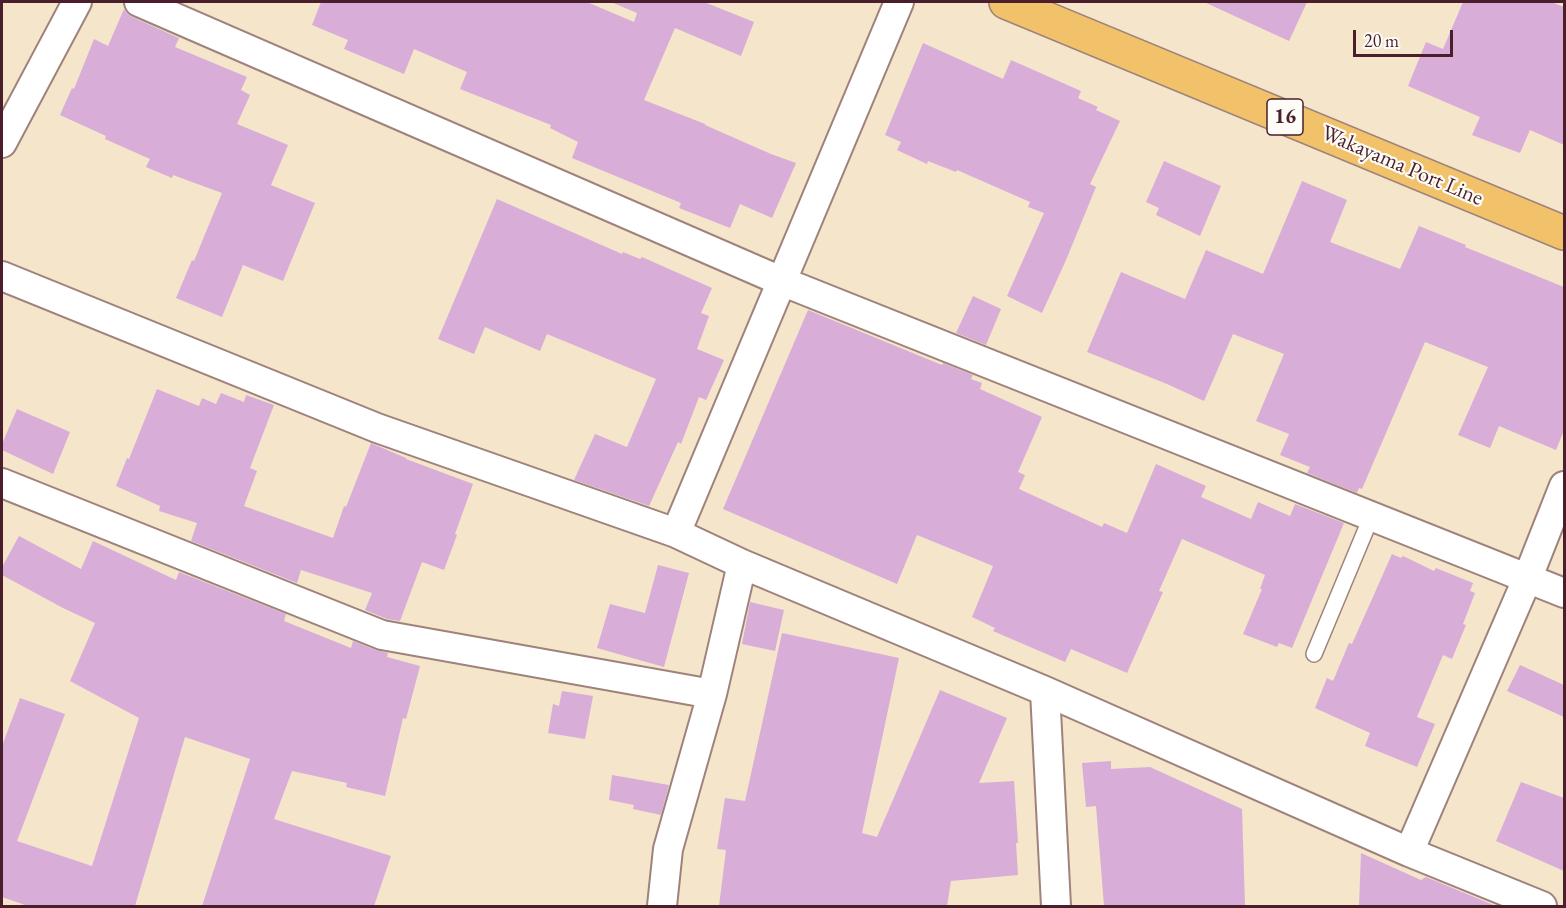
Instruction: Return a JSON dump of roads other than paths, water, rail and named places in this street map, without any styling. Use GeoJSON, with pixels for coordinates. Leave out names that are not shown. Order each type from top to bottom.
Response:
{"type":"FeatureCollection","features":[{"type":"Feature","properties":{"kind":"main road","name":"Wakayama Port Line"},"geometry":{"type":"LineString","coordinates":[[1006,2],[1564,234]]}},
{"type":"Feature","properties":{"kind":"street"},"geometry":{"type":"LineString","coordinates":[[2,143],[77,2]]}},
{"type":"Feature","properties":{"kind":"street"},"geometry":{"type":"LineString","coordinates":[[139,2],[781,281],[1564,593]]}},
{"type":"Feature","properties":{"kind":"street"},"geometry":{"type":"LineString","coordinates":[[676,533],[899,2]]}},
{"type":"Feature","properties":{"kind":"street"},"geometry":{"type":"LineString","coordinates":[[2,276],[377,428],[676,533],[742,564],[1045,691],[1409,852],[1542,906]]}},
{"type":"Feature","properties":{"kind":"street"},"geometry":{"type":"LineString","coordinates":[[2,483],[382,635],[712,694]]}},
{"type":"Feature","properties":{"kind":"street"},"geometry":{"type":"LineString","coordinates":[[1409,852],[1528,578],[1564,486]]}},
{"type":"Feature","properties":{"kind":"street"},"geometry":{"type":"LineString","coordinates":[[662,906],[669,849],[712,694],[742,564]]}},
{"type":"Feature","properties":{"kind":"street"},"geometry":{"type":"LineString","coordinates":[[1045,691],[1056,906]]}},
{"type":"Feature","properties":{"kind":"lane"},"geometry":{"type":"LineString","coordinates":[[1314,654],[1372,515]]}}]}
